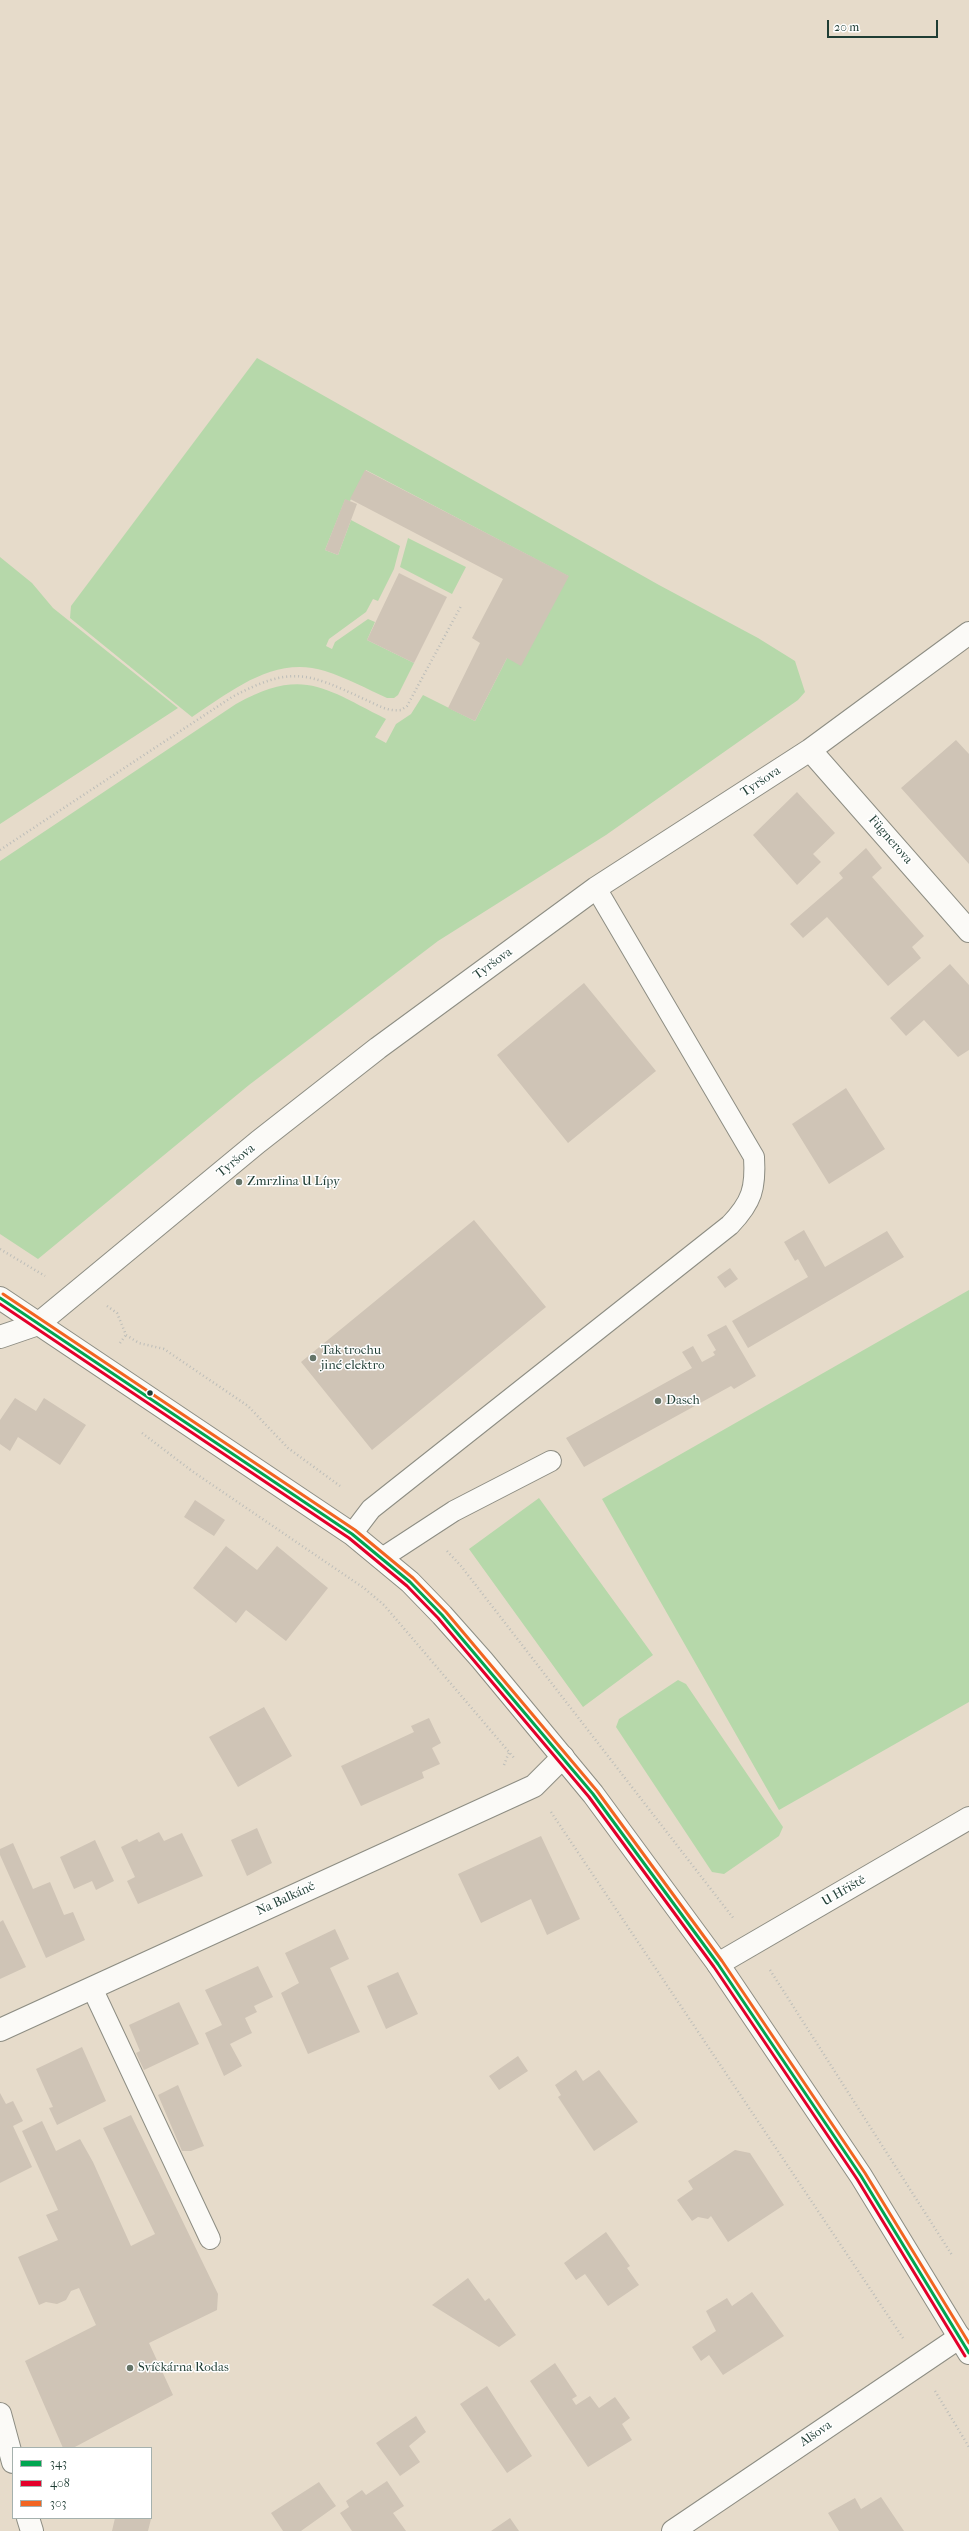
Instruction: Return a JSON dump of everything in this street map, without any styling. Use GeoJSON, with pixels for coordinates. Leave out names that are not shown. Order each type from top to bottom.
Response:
{"type":"FeatureCollection","features":[{"type":"Feature","properties":{"kind":"street","name":"Tyršova"},"geometry":{"type":"LineString","coordinates":[[38,1324],[258,1142],[378,1048],[596,888],[810,750],[969,633]]}},
{"type":"Feature","properties":{"kind":"street","name":"Fügnerova"},"geometry":{"type":"LineString","coordinates":[[810,750],[969,931]]}},
{"type":"Feature","properties":{"kind":"street"},"geometry":{"type":"LineString","coordinates":[[0,1298],[352,1534],[410,1582],[447,1621],[563,1757],[643,1860],[718,1964],[861,2176],[964,2345]]}},
{"type":"Feature","properties":{"kind":"street"},"geometry":{"type":"LineString","coordinates":[[0,1337],[38,1324]]}},
{"type":"Feature","properties":{"kind":"street","name":"Na Balkáně"},"geometry":{"type":"LineString","coordinates":[[0,2030],[534,1786],[563,1757]]}},
{"type":"Feature","properties":{"kind":"street","name":"U Hřiště"},"geometry":{"type":"LineString","coordinates":[[718,1964],[969,1818]]}},
{"type":"Feature","properties":{"kind":"street","name":"Alšova"},"geometry":{"type":"LineString","coordinates":[[673,2531],[964,2345]]}},
{"type":"Feature","properties":{"kind":"street"},"geometry":{"type":"LineString","coordinates":[[0,2414],[12,2458]]}},
{"type":"Feature","properties":{"kind":"street"},"geometry":{"type":"LineString","coordinates":[[28,2519],[32,2531]]}},
{"type":"Feature","properties":{"kind":"lane"},"geometry":{"type":"LineString","coordinates":[[352,1534],[372,1509],[730,1225],[744,1211],[753,1193],[756,1176],[754,1157],[596,888]]}},
{"type":"Feature","properties":{"kind":"lane"},"geometry":{"type":"LineString","coordinates":[[382,1558],[454,1511],[551,1461]]}},
{"type":"Feature","properties":{"kind":"lane"},"geometry":{"type":"LineString","coordinates":[[92,1988],[210,2239]]}},
{"type":"Feature","properties":{"kind":"path"},"geometry":{"type":"LineString","coordinates":[[0,850],[232,697],[274,678],[291,675],[310,677],[329,682],[388,710],[401,710],[407,706],[461,606]]}},
{"type":"Feature","properties":{"kind":"path"},"geometry":{"type":"LineString","coordinates":[[0,1249],[43,1277],[48,1274]]}},
{"type":"Feature","properties":{"kind":"path"},"geometry":{"type":"LineString","coordinates":[[105,1304],[117,1313],[126,1335],[139,1343],[164,1349],[248,1406],[288,1448],[346,1490]]}},
{"type":"Feature","properties":{"kind":"path"},"geometry":{"type":"LineString","coordinates":[[137,1429],[192,1471],[364,1588],[384,1605],[515,1759]]}},
{"type":"Feature","properties":{"kind":"path"},"geometry":{"type":"LineString","coordinates":[[442,1547],[466,1572],[736,1921]]}},
{"type":"Feature","properties":{"kind":"path"},"geometry":{"type":"LineString","coordinates":[[547,1806],[905,2342]]}},
{"type":"Feature","properties":{"kind":"path"},"geometry":{"type":"LineString","coordinates":[[768,1966],[952,2255]]}},
{"type":"Feature","properties":{"kind":"path"},"geometry":{"type":"LineString","coordinates":[[931,2385],[969,2448]]}},
{"type":"Feature","properties":{"kind":"green space"},"geometry":{"type":"Polygon","coordinates":[[[257,358],[659,585],[758,638],[795,661],[805,692],[798,700],[606,835],[438,941],[249,1085],[38,1259],[0,1234],[0,861],[236,704],[259,693],[279,686],[297,684],[313,686],[346,698],[386,719],[375,737],[386,743],[396,724],[411,714],[423,695],[475,721],[507,658],[568,576],[366,470],[350,501],[345,500],[325,550],[338,555],[351,520],[400,546],[394,569],[378,601],[373,599],[366,612],[329,639],[326,646],[332,649],[335,642],[368,619],[375,622],[367,640],[414,663],[398,695],[394,698],[387,698],[349,680],[325,671],[306,667],[288,668],[254,678],[192,717],[70,618],[71,606],[257,358]]]}},
{"type":"Feature","properties":{"kind":"green space"},"geometry":{"type":"Polygon","coordinates":[[[408,538],[466,567],[452,594],[400,567],[408,538]]]}},
{"type":"Feature","properties":{"kind":"green space"},"geometry":{"type":"Polygon","coordinates":[[[0,557],[32,583],[53,608],[178,708],[0,824],[0,557]]]}},
{"type":"Feature","properties":{"kind":"green space"},"geometry":{"type":"Polygon","coordinates":[[[969,1290],[969,1702],[779,1810],[602,1499],[969,1290]]]}},
{"type":"Feature","properties":{"kind":"green space"},"geometry":{"type":"Polygon","coordinates":[[[539,1498],[653,1655],[583,1707],[469,1549],[539,1498]]]}},
{"type":"Feature","properties":{"kind":"green space"},"geometry":{"type":"Polygon","coordinates":[[[678,1680],[686,1684],[783,1827],[779,1836],[724,1874],[712,1872],[616,1727],[619,1719],[678,1680]]]}},
{"type":"Feature","properties":{"kind":"building"},"geometry":{"type":"Polygon","coordinates":[[[365,470],[569,576],[521,666],[507,658],[475,721],[448,708],[480,643],[472,638],[503,579],[350,499],[365,470]]]}},
{"type":"Feature","properties":{"kind":"building"},"geometry":{"type":"Polygon","coordinates":[[[345,499],[357,504],[338,555],[325,550],[345,499]]]}},
{"type":"Feature","properties":{"kind":"building"},"geometry":{"type":"Polygon","coordinates":[[[399,573],[447,597],[414,663],[367,640],[399,573]]]}},
{"type":"Feature","properties":{"kind":"building"},"geometry":{"type":"Polygon","coordinates":[[[956,740],[969,754],[969,864],[901,788],[956,740]]]}},
{"type":"Feature","properties":{"kind":"building"},"geometry":{"type":"Polygon","coordinates":[[[797,792],[835,833],[813,854],[821,862],[797,885],[753,835],[797,792]]]}},
{"type":"Feature","properties":{"kind":"building"},"geometry":{"type":"Polygon","coordinates":[[[866,848],[882,868],[872,877],[924,936],[912,947],[921,958],[888,986],[827,917],[803,938],[790,924],[843,878],[839,873],[866,848]]]}},
{"type":"Feature","properties":{"kind":"building"},"geometry":{"type":"Polygon","coordinates":[[[950,964],[969,985],[969,1050],[958,1057],[924,1020],[906,1036],[890,1018],[950,964]]]}},
{"type":"Feature","properties":{"kind":"building"},"geometry":{"type":"Polygon","coordinates":[[[584,983],[656,1071],[568,1143],[497,1055],[584,983]]]}},
{"type":"Feature","properties":{"kind":"building"},"geometry":{"type":"Polygon","coordinates":[[[846,1088],[885,1149],[829,1184],[792,1124],[846,1088]]]}},
{"type":"Feature","properties":{"kind":"building"},"geometry":{"type":"Polygon","coordinates":[[[474,1220],[546,1307],[372,1450],[301,1362],[474,1220]]]}},
{"type":"Feature","properties":{"kind":"building"},"geometry":{"type":"Polygon","coordinates":[[[804,1230],[825,1267],[887,1231],[904,1257],[748,1348],[732,1321],[808,1277],[798,1259],[795,1261],[784,1242],[804,1230]]]}},
{"type":"Feature","properties":{"kind":"building"},"geometry":{"type":"Polygon","coordinates":[[[730,1268],[738,1279],[725,1288],[717,1277],[730,1268]]]}},
{"type":"Feature","properties":{"kind":"building"},"geometry":{"type":"Polygon","coordinates":[[[726,1325],[756,1376],[734,1389],[731,1386],[584,1467],[566,1438],[692,1368],[682,1352],[693,1346],[702,1362],[715,1355],[713,1352],[716,1350],[707,1335],[726,1325]]]}},
{"type":"Feature","properties":{"kind":"building"},"geometry":{"type":"Polygon","coordinates":[[[15,1398],[36,1411],[44,1398],[86,1425],[60,1465],[18,1437],[10,1451],[0,1444],[0,1420],[15,1398]]]}},
{"type":"Feature","properties":{"kind":"building"},"geometry":{"type":"Polygon","coordinates":[[[195,1500],[225,1520],[214,1536],[184,1517],[195,1500]]]}},
{"type":"Feature","properties":{"kind":"building"},"geometry":{"type":"Polygon","coordinates":[[[226,1546],[257,1570],[277,1546],[328,1588],[286,1641],[246,1610],[236,1623],[193,1588],[226,1546]]]}},
{"type":"Feature","properties":{"kind":"building"},"geometry":{"type":"Polygon","coordinates":[[[264,1707],[292,1756],[238,1787],[209,1737],[264,1707]]]}},
{"type":"Feature","properties":{"kind":"building"},"geometry":{"type":"Polygon","coordinates":[[[429,1718],[441,1743],[432,1748],[440,1764],[422,1772],[424,1778],[361,1806],[341,1766],[414,1732],[411,1726],[429,1718]]]}},
{"type":"Feature","properties":{"kind":"building"},"geometry":{"type":"Polygon","coordinates":[[[257,1828],[272,1863],[247,1876],[231,1840],[257,1828]]]}},
{"type":"Feature","properties":{"kind":"building"},"geometry":{"type":"Polygon","coordinates":[[[159,1832],[164,1841],[182,1833],[203,1876],[138,1904],[127,1881],[135,1877],[121,1847],[137,1839],[139,1842],[159,1832]]]}},
{"type":"Feature","properties":{"kind":"building"},"geometry":{"type":"Polygon","coordinates":[[[541,1836],[580,1919],[547,1935],[531,1899],[481,1923],[458,1874],[541,1836]]]}},
{"type":"Feature","properties":{"kind":"building"},"geometry":{"type":"Polygon","coordinates":[[[95,1840],[114,1881],[96,1890],[92,1881],[74,1889],[60,1857],[95,1840]]]}},
{"type":"Feature","properties":{"kind":"building"},"geometry":{"type":"Polygon","coordinates":[[[13,1843],[33,1889],[50,1882],[64,1915],[73,1912],[85,1940],[46,1958],[0,1855],[0,1849],[13,1843]]]}},
{"type":"Feature","properties":{"kind":"building"},"geometry":{"type":"Polygon","coordinates":[[[3,1920],[26,1967],[0,1979],[0,1922],[3,1920]]]}},
{"type":"Feature","properties":{"kind":"building"},"geometry":{"type":"Polygon","coordinates":[[[335,1929],[349,1959],[330,1968],[360,2032],[308,2054],[281,1993],[299,1983],[285,1953],[335,1929]]]}},
{"type":"Feature","properties":{"kind":"building"},"geometry":{"type":"Polygon","coordinates":[[[258,1966],[273,1997],[254,2006],[257,2012],[245,2018],[252,2033],[230,2044],[242,2066],[224,2076],[205,2033],[222,2025],[205,1990],[258,1966]]]}},
{"type":"Feature","properties":{"kind":"building"},"geometry":{"type":"Polygon","coordinates":[[[398,1972],[418,2014],[386,2029],[367,1986],[398,1972]]]}},
{"type":"Feature","properties":{"kind":"building"},"geometry":{"type":"Polygon","coordinates":[[[179,2002],[199,2044],[144,2070],[136,2053],[140,2051],[129,2025],[179,2002]]]}},
{"type":"Feature","properties":{"kind":"building"},"geometry":{"type":"Polygon","coordinates":[[[82,2047],[106,2101],[57,2125],[49,2108],[53,2107],[36,2069],[82,2047]]]}},
{"type":"Feature","properties":{"kind":"building"},"geometry":{"type":"Polygon","coordinates":[[[518,2056],[528,2071],[499,2090],[489,2076],[518,2056]]]}},
{"type":"Feature","properties":{"kind":"building"},"geometry":{"type":"Polygon","coordinates":[[[576,2070],[583,2081],[599,2070],[638,2122],[594,2151],[558,2097],[561,2095],[555,2085],[576,2070]]]}},
{"type":"Feature","properties":{"kind":"building"},"geometry":{"type":"Polygon","coordinates":[[[178,2085],[204,2146],[191,2151],[182,2151],[158,2095],[178,2085]]]}},
{"type":"Feature","properties":{"kind":"building"},"geometry":{"type":"Polygon","coordinates":[[[0,2093],[6,2104],[13,2101],[23,2121],[13,2126],[32,2167],[0,2183],[0,2093]]]}},
{"type":"Feature","properties":{"kind":"building"},"geometry":{"type":"Polygon","coordinates":[[[131,2115],[218,2294],[217,2310],[149,2343],[173,2395],[75,2447],[63,2447],[25,2361],[96,2325],[79,2288],[71,2291],[66,2300],[57,2304],[46,2302],[39,2305],[18,2257],[58,2240],[46,2215],[58,2210],[22,2131],[42,2121],[56,2151],[80,2139],[93,2162],[131,2246],[155,2234],[103,2128],[131,2115]]]}},
{"type":"Feature","properties":{"kind":"building"},"geometry":{"type":"Polygon","coordinates":[[[735,2150],[750,2153],[784,2205],[728,2242],[711,2216],[708,2219],[698,2217],[692,2221],[677,2200],[693,2189],[688,2181],[735,2150]]]}},
{"type":"Feature","properties":{"kind":"building"},"geometry":{"type":"Polygon","coordinates":[[[606,2232],[630,2266],[627,2268],[639,2285],[608,2306],[585,2274],[576,2280],[564,2263],[606,2232]]]}},
{"type":"Feature","properties":{"kind":"building"},"geometry":{"type":"Polygon","coordinates":[[[468,2278],[485,2301],[489,2298],[516,2335],[499,2347],[432,2305],[468,2278]]]}},
{"type":"Feature","properties":{"kind":"building"},"geometry":{"type":"Polygon","coordinates":[[[752,2292],[784,2336],[723,2375],[709,2355],[701,2361],[692,2347],[716,2331],[706,2311],[727,2298],[732,2306],[752,2292]]]}},
{"type":"Feature","properties":{"kind":"building"},"geometry":{"type":"Polygon","coordinates":[[[555,2363],[577,2396],[572,2399],[576,2405],[590,2396],[599,2408],[615,2397],[630,2418],[622,2424],[632,2440],[588,2467],[530,2381],[555,2363]]]}},
{"type":"Feature","properties":{"kind":"building"},"geometry":{"type":"Polygon","coordinates":[[[487,2386],[532,2456],[507,2473],[460,2404],[487,2386]]]}},
{"type":"Feature","properties":{"kind":"building"},"geometry":{"type":"Polygon","coordinates":[[[416,2416],[426,2432],[409,2446],[420,2462],[400,2476],[376,2443],[416,2416]]]}},
{"type":"Feature","properties":{"kind":"building"},"geometry":{"type":"Polygon","coordinates":[[[387,2481],[404,2506],[393,2513],[406,2531],[352,2531],[340,2513],[349,2507],[346,2501],[362,2490],[366,2495],[387,2481]]]}},
{"type":"Feature","properties":{"kind":"building"},"geometry":{"type":"Polygon","coordinates":[[[319,2482],[336,2506],[301,2531],[283,2531],[271,2513],[319,2482]]]}},
{"type":"Feature","properties":{"kind":"building"},"geometry":{"type":"Polygon","coordinates":[[[881,2497],[904,2531],[839,2531],[828,2513],[855,2498],[861,2509],[881,2497]]]}},
{"type":"Feature","properties":{"kind":"building"},"geometry":{"type":"Polygon","coordinates":[[[510,2518],[519,2531],[491,2531],[510,2518]]]}},
{"type":"Feature","properties":{"kind":"building"},"geometry":{"type":"Polygon","coordinates":[[[115,2519],[151,2519],[148,2531],[112,2531],[115,2519]]]}},
{"type":"Feature","properties":{"kind":"transit line","name":"303"},"geometry":{"type":"LineString","coordinates":[[3,1294],[355,1530],[413,1578],[446,1612],[597,1791],[722,1961],[865,2173],[969,2343]]}},
{"type":"Feature","properties":{"kind":"transit line","name":"343"},"geometry":{"type":"LineString","coordinates":[[0,1298],[352,1534],[410,1582],[442,1615],[593,1794],[718,1964],[861,2176],[969,2353]]}},
{"type":"Feature","properties":{"kind":"transit line","name":"408"},"geometry":{"type":"LineString","coordinates":[[0,1304],[349,1538],[407,1586],[438,1618],[589,1797],[714,1967],[857,2179],[965,2356]]}},
{"type":"Feature","properties":{"kind":"place","name":"Zmrzlina U Lípy"},"geometry":{"type":"Point","coordinates":[239,1182]}},
{"type":"Feature","properties":{"kind":"place","name":"Tak trochu jiné elektro"},"geometry":{"type":"Point","coordinates":[313,1358]}},
{"type":"Feature","properties":{"kind":"place","name":"Dasch"},"geometry":{"type":"Point","coordinates":[658,1401]}},
{"type":"Feature","properties":{"kind":"place","name":"Svíčkárna Rodas"},"geometry":{"type":"Point","coordinates":[130,2368]}}]}
